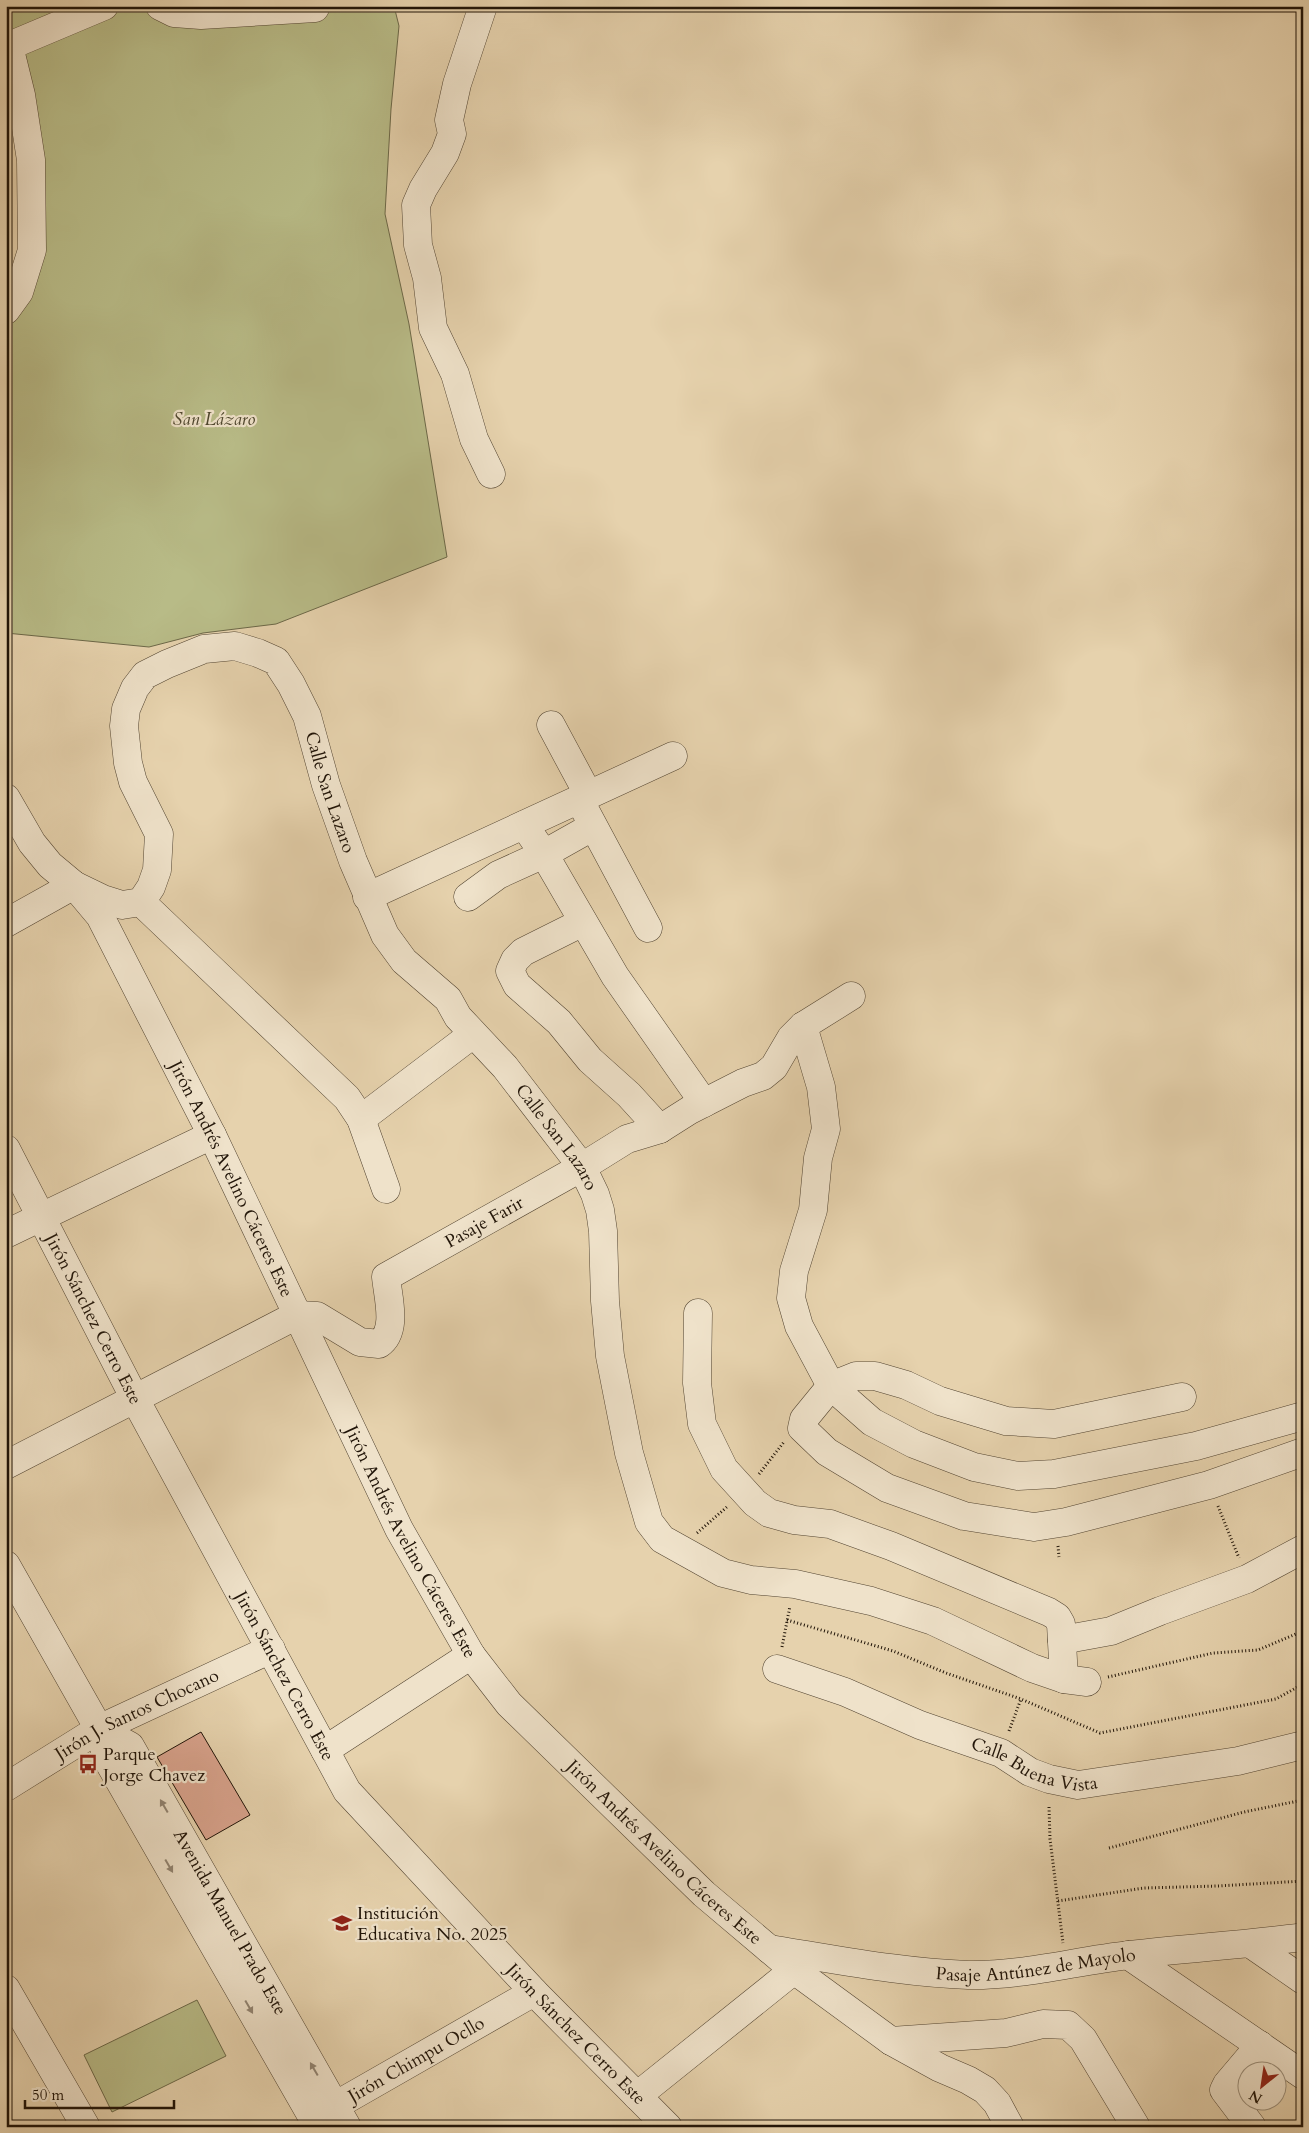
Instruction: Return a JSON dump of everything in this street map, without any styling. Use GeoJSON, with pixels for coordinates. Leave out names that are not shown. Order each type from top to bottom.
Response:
{"type":"FeatureCollection","features":[{"type":"Feature","properties":{"kind":"street"},"geometry":{"type":"LineString","coordinates":[[6,310],[19,292],[32,250],[30,160],[21,95],[8,45],[104,6]]}},
{"type":"Feature","properties":{"kind":"street"},"geometry":{"type":"LineString","coordinates":[[160,6],[174,13],[201,15],[315,8]]}},
{"type":"Feature","properties":{"kind":"street"},"geometry":{"type":"LineString","coordinates":[[483,6],[458,84],[449,120],[452,134],[445,153],[423,189],[416,205],[418,245],[427,278],[433,328],[455,374],[474,439],[490,474]]}},
{"type":"Feature","properties":{"kind":"street","name":"Calle San Lazaro"},"geometry":{"type":"LineString","coordinates":[[141,902],[151,887],[157,870],[159,834],[132,782],[126,742],[126,709],[135,688],[145,674],[204,649],[235,646],[258,653],[276,662],[291,684],[307,716],[326,785],[367,897],[385,935],[404,961],[448,999],[458,1017],[505,1067],[582,1167],[600,1210],[603,1231],[605,1301],[610,1356],[629,1453],[649,1522],[662,1539],[723,1573],[751,1580],[795,1584],[871,1601],[933,1621],[1032,1668],[1075,1681]]}},
{"type":"Feature","properties":{"kind":"street"},"geometry":{"type":"LineString","coordinates":[[551,725],[583,796],[592,827],[648,928]]}},
{"type":"Feature","properties":{"kind":"street"},"geometry":{"type":"LineString","coordinates":[[367,897],[673,756]]}},
{"type":"Feature","properties":{"kind":"street","name":"Jirón Andrés Avelino Cáceres Este"},"geometry":{"type":"LineString","coordinates":[[6,798],[32,843],[50,865],[74,885],[100,916],[212,1134],[399,1529],[471,1655],[509,1704],[704,1894],[794,1970],[891,2040],[940,2068],[968,2080],[985,2090],[997,2103],[1010,2127]]}},
{"type":"Feature","properties":{"kind":"street"},"geometry":{"type":"LineString","coordinates":[[524,826],[544,854],[615,976],[704,1103]]}},
{"type":"Feature","properties":{"kind":"street"},"geometry":{"type":"LineString","coordinates":[[468,898],[498,875],[544,854],[592,827]]}},
{"type":"Feature","properties":{"kind":"street"},"geometry":{"type":"LineString","coordinates":[[6,923],[74,885],[103,899],[122,905],[141,902],[347,1098],[360,1119],[386,1189]]}},
{"type":"Feature","properties":{"kind":"street"},"geometry":{"type":"LineString","coordinates":[[583,922],[523,952],[515,960],[510,971],[517,985],[559,1022],[590,1060],[629,1095],[660,1129]]}},
{"type":"Feature","properties":{"kind":"street","name":"Pasaje Farir"},"geometry":{"type":"LineString","coordinates":[[298,1315],[317,1316],[360,1342],[379,1344],[387,1339],[390,1329],[386,1277],[582,1167],[627,1139],[660,1129],[704,1103],[743,1083],[763,1076],[774,1067],[791,1038],[803,1026],[850,996]]}},
{"type":"Feature","properties":{"kind":"street"},"geometry":{"type":"LineString","coordinates":[[803,1026],[821,1087],[826,1129],[818,1158],[813,1210],[794,1271],[791,1298],[799,1326],[831,1386],[872,1422],[914,1444],[974,1467],[1018,1476],[1054,1474],[1196,1446],[1303,1416]]}},
{"type":"Feature","properties":{"kind":"street"},"geometry":{"type":"LineString","coordinates":[[360,1119],[472,1034]]}},
{"type":"Feature","properties":{"kind":"street"},"geometry":{"type":"LineString","coordinates":[[6,1234],[212,1134]]}},
{"type":"Feature","properties":{"kind":"street","name":"Jirón Sánchez Cerro Este"},"geometry":{"type":"LineString","coordinates":[[6,1149],[135,1399],[347,1791],[534,1992],[668,2127]]}},
{"type":"Feature","properties":{"kind":"street"},"geometry":{"type":"LineString","coordinates":[[698,1313],[697,1383],[702,1424],[724,1469],[755,1503],[769,1512],[786,1518],[830,1524],[891,1546],[1058,1617],[1061,1624],[1062,1640],[1075,1681]]}},
{"type":"Feature","properties":{"kind":"street"},"geometry":{"type":"LineString","coordinates":[[6,1465],[298,1315]]}},
{"type":"Feature","properties":{"kind":"street"},"geometry":{"type":"LineString","coordinates":[[1182,1397],[1054,1424],[1006,1421],[940,1402],[906,1384],[875,1376],[856,1376],[831,1386],[804,1419],[802,1428],[827,1452],[887,1488],[964,1516],[1034,1527],[1066,1522],[1210,1485],[1303,1452]]}},
{"type":"Feature","properties":{"kind":"street"},"geometry":{"type":"LineString","coordinates":[[1062,1640],[1111,1631],[1160,1610],[1247,1579],[1303,1549]]}},
{"type":"Feature","properties":{"kind":"street","name":"Avenida Manuel Prado Este"},"geometry":{"type":"LineString","coordinates":[[6,1566],[99,1730],[108,1759],[322,2121]]}},
{"type":"Feature","properties":{"kind":"street","name":"Jirón J. Santos Chocano"},"geometry":{"type":"LineString","coordinates":[[6,1787],[99,1730],[271,1649]]}},
{"type":"Feature","properties":{"kind":"street"},"geometry":{"type":"LineString","coordinates":[[325,1750],[471,1655]]}},
{"type":"Feature","properties":{"kind":"street","name":"Calle Buena Vista"},"geometry":{"type":"LineString","coordinates":[[777,1669],[845,1692],[920,1725],[1000,1753],[1030,1772],[1049,1780],[1078,1785],[1238,1760],[1303,1745]]}},
{"type":"Feature","properties":{"kind":"street","name":"Pasaje Antúnez de Mayolo"},"geometry":{"type":"LineString","coordinates":[[768,1949],[852,1962],[968,1975],[1022,1973],[1128,1955],[1251,1944],[1303,1937]]}},
{"type":"Feature","properties":{"kind":"street"},"geometry":{"type":"LineString","coordinates":[[1251,1944],[1303,1980]]}},
{"type":"Feature","properties":{"kind":"street"},"geometry":{"type":"LineString","coordinates":[[1128,1955],[1303,2075]]}},
{"type":"Feature","properties":{"kind":"street"},"geometry":{"type":"LineString","coordinates":[[637,2096],[794,1970]]}},
{"type":"Feature","properties":{"kind":"street"},"geometry":{"type":"LineString","coordinates":[[6,1989],[86,2127]]}},
{"type":"Feature","properties":{"kind":"street","name":"Jirón Chimpu Ocllo"},"geometry":{"type":"LineString","coordinates":[[322,2121],[534,1992]]}},
{"type":"Feature","properties":{"kind":"street"},"geometry":{"type":"LineString","coordinates":[[891,2040],[1006,2033],[1043,2024],[1068,2025],[1084,2039],[1136,2127]]}},
{"type":"Feature","properties":{"kind":"street"},"geometry":{"type":"LineString","coordinates":[[1252,2127],[1224,2090],[1226,2084],[1260,2045]]}},
{"type":"Feature","properties":{"kind":"path"},"geometry":{"type":"LineString","coordinates":[[777,1669],[795,1584]]}},
{"type":"Feature","properties":{"kind":"path"},"geometry":{"type":"LineString","coordinates":[[1075,1681],[1213,1653],[1258,1650],[1303,1631]]}},
{"type":"Feature","properties":{"kind":"path"},"geometry":{"type":"LineString","coordinates":[[1000,1753],[1021,1699]]}},
{"type":"Feature","properties":{"kind":"path"},"geometry":{"type":"LineString","coordinates":[[1109,1848],[1244,1812],[1303,1800]]}},
{"type":"Feature","properties":{"kind":"path"},"geometry":{"type":"LineString","coordinates":[[1049,1807],[1050,1839],[1066,1966]]}},
{"type":"Feature","properties":{"kind":"path"},"geometry":{"type":"LineString","coordinates":[[1058,1902],[1144,1888],[1218,1886],[1303,1880]]}},
{"type":"Feature","properties":{"kind":"green space","name":"San Lázaro"},"geometry":{"type":"Polygon","coordinates":[[[6,6],[394,6],[399,26],[391,109],[385,214],[409,324],[447,557],[276,624],[203,633],[149,647],[6,633],[6,308],[21,270],[28,156],[6,37],[6,6]]]}},
{"type":"Feature","properties":{"kind":"green space"},"geometry":{"type":"Polygon","coordinates":[[[197,2000],[226,2056],[112,2112],[84,2055],[197,2000]]]}},
{"type":"Feature","properties":{"kind":"building"},"geometry":{"type":"Polygon","coordinates":[[[201,1732],[250,1815],[206,1840],[157,1757],[201,1732]]]}},
{"type":"Feature","properties":{"kind":"place","name":"Parque Jorge Chavez"},"geometry":{"type":"Point","coordinates":[88,1764]}},
{"type":"Feature","properties":{"kind":"place","name":"Institución Educativa No. 2025"},"geometry":{"type":"Point","coordinates":[342,1923]}}]}
